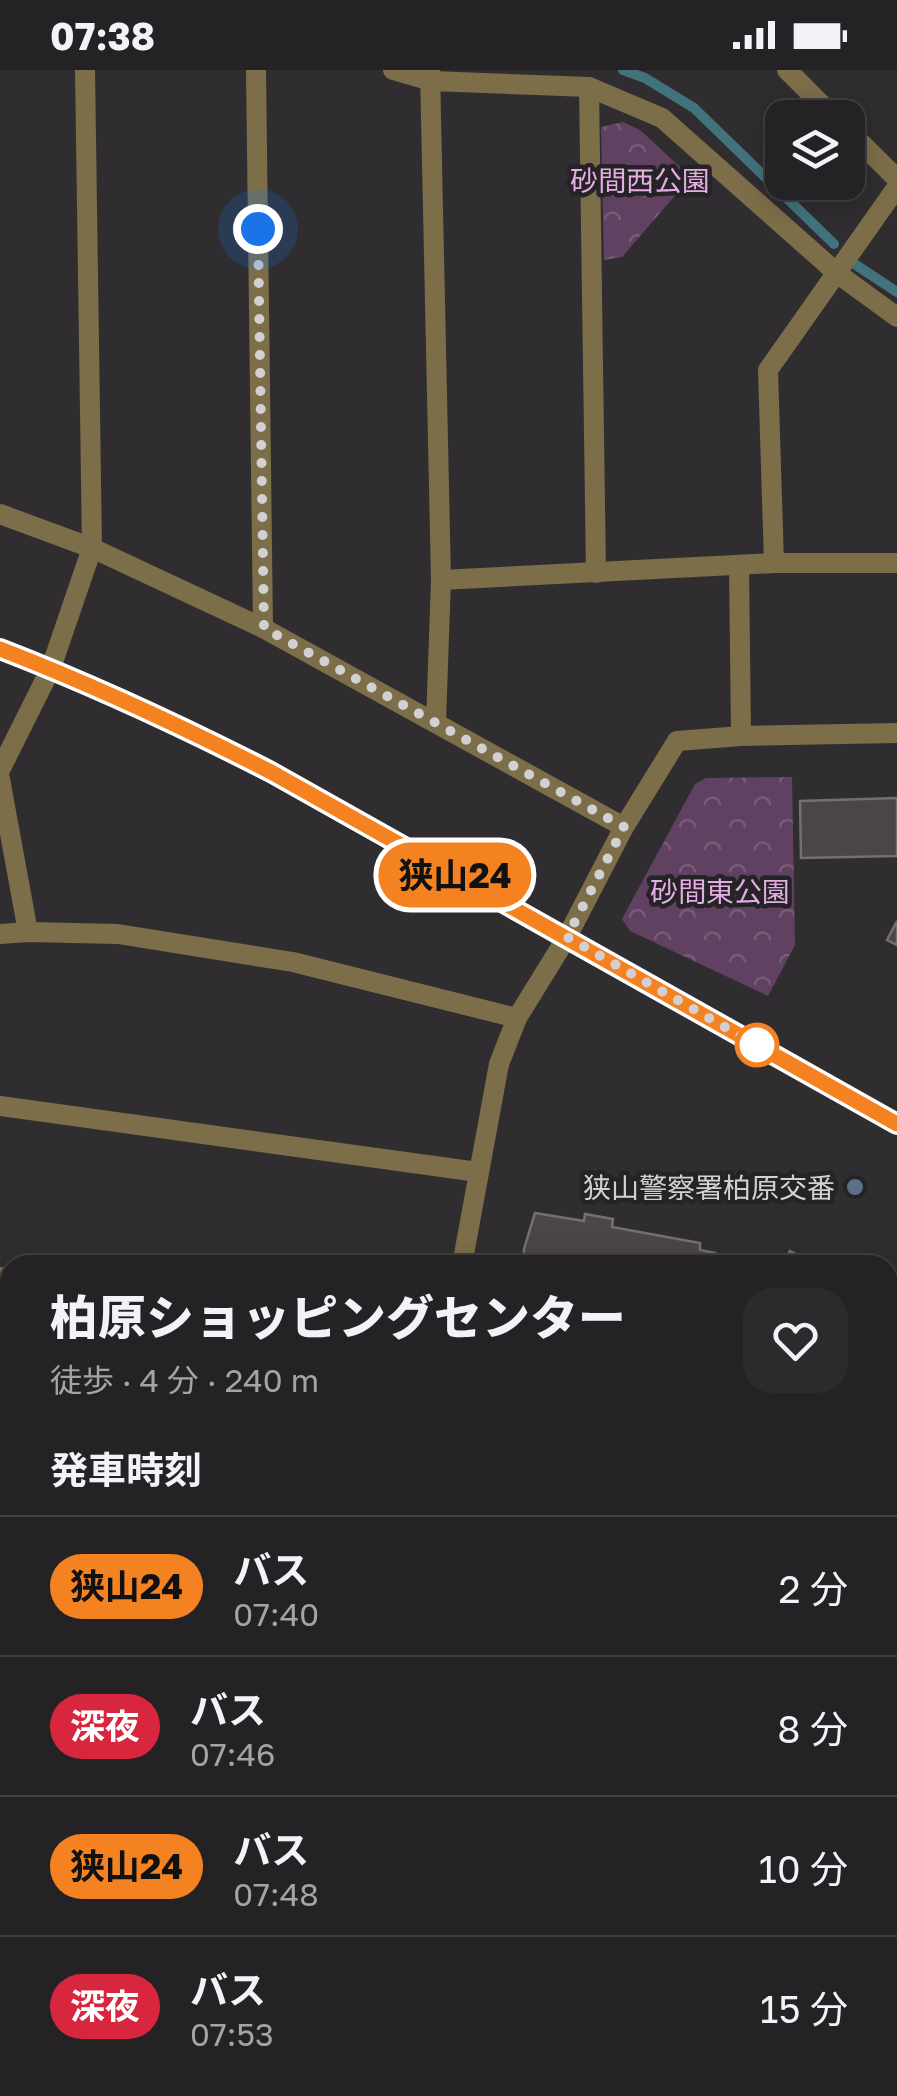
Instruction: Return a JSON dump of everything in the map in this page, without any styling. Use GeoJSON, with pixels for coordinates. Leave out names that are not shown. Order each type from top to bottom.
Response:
{"type":"FeatureCollection","features":[{"type":"Feature","properties":{"kind":"street"},"geometry":{"type":"LineString","coordinates":[[0,770],[50,668],[92,548],[85,70]]}},
{"type":"Feature","properties":{"kind":"street"},"geometry":{"type":"LineString","coordinates":[[256,70],[264,628]]}},
{"type":"Feature","properties":{"kind":"street"},"geometry":{"type":"LineString","coordinates":[[393,70],[589,87],[662,118],[838,274],[897,317]]}},
{"type":"Feature","properties":{"kind":"street"},"geometry":{"type":"LineString","coordinates":[[787,70],[817,100]]}},
{"type":"Feature","properties":{"kind":"street"},"geometry":{"type":"LineString","coordinates":[[430,75],[441,580],[436,721]]}},
{"type":"Feature","properties":{"kind":"street"},"geometry":{"type":"LineString","coordinates":[[589,87],[596,572]]}},
{"type":"Feature","properties":{"kind":"street"},"geometry":{"type":"LineString","coordinates":[[865,147],[897,178]]}},
{"type":"Feature","properties":{"kind":"street"},"geometry":{"type":"LineString","coordinates":[[774,563],[768,370],[897,187]]}},
{"type":"Feature","properties":{"kind":"street"},"geometry":{"type":"LineString","coordinates":[[0,514],[92,548],[264,628],[624,827]]}},
{"type":"Feature","properties":{"kind":"street"},"geometry":{"type":"LineString","coordinates":[[441,580],[774,563],[897,563]]}},
{"type":"Feature","properties":{"kind":"street"},"geometry":{"type":"LineString","coordinates":[[739,565],[741,736]]}},
{"type":"Feature","properties":{"kind":"street"},"geometry":{"type":"LineString","coordinates":[[0,649],[184,727],[271,772],[897,1124]]}},
{"type":"Feature","properties":{"kind":"street"},"geometry":{"type":"LineString","coordinates":[[464,1255],[499,1064],[517,1018],[677,741],[897,733]]}},
{"type":"Feature","properties":{"kind":"street"},"geometry":{"type":"LineString","coordinates":[[0,779],[28,932]]}},
{"type":"Feature","properties":{"kind":"street"},"geometry":{"type":"LineString","coordinates":[[0,934],[118,934],[293,962],[517,1018]]}},
{"type":"Feature","properties":{"kind":"street"},"geometry":{"type":"LineString","coordinates":[[0,1106],[478,1172]]}},
{"type":"Feature","properties":{"kind":"green space","name":"砂間西公園"},"geometry":{"type":"Polygon","coordinates":[[[623,122],[640,130],[691,177],[622,257],[604,260],[601,127],[623,122]]]}},
{"type":"Feature","properties":{"kind":"green space","name":"砂間東公園"},"geometry":{"type":"Polygon","coordinates":[[[792,777],[795,945],[768,996],[630,931],[622,919],[695,784],[706,778],[792,777]]]}},
{"type":"Feature","properties":{"kind":"building"},"geometry":{"type":"Polygon","coordinates":[[[897,798],[897,856],[801,858],[800,801],[897,798]]]}},
{"type":"Feature","properties":{"kind":"building"},"geometry":{"type":"Polygon","coordinates":[[[897,921],[897,945],[887,940],[897,921]]]}},
{"type":"Feature","properties":{"kind":"building"},"geometry":{"type":"Polygon","coordinates":[[[535,1213],[584,1221],[585,1214],[613,1219],[612,1227],[700,1243],[700,1250],[715,1253],[524,1255],[535,1213]]]}},
{"type":"Feature","properties":{"kind":"waterway"},"geometry":{"type":"LineString","coordinates":[[623,70],[645,78],[694,108],[834,244]]}},
{"type":"Feature","properties":{"kind":"waterway"},"geometry":{"type":"LineString","coordinates":[[856,265],[897,292]]}},
{"type":"Feature","properties":{"kind":"bus line","name":"狭山24"},"geometry":{"type":"LineString","coordinates":[[0,649],[184,727],[271,772],[897,1124]]}},
{"type":"Feature","properties":{"kind":"place","name":"狭山警察署柏原交番"},"geometry":{"type":"Point","coordinates":[855,1187]}},
{"type":"Feature","properties":{"kind":"route"},"geometry":{"type":"LineString","coordinates":[[258,229],[264,628],[624,827],[567,937],[765,1050],[757,1045]]}}]}
